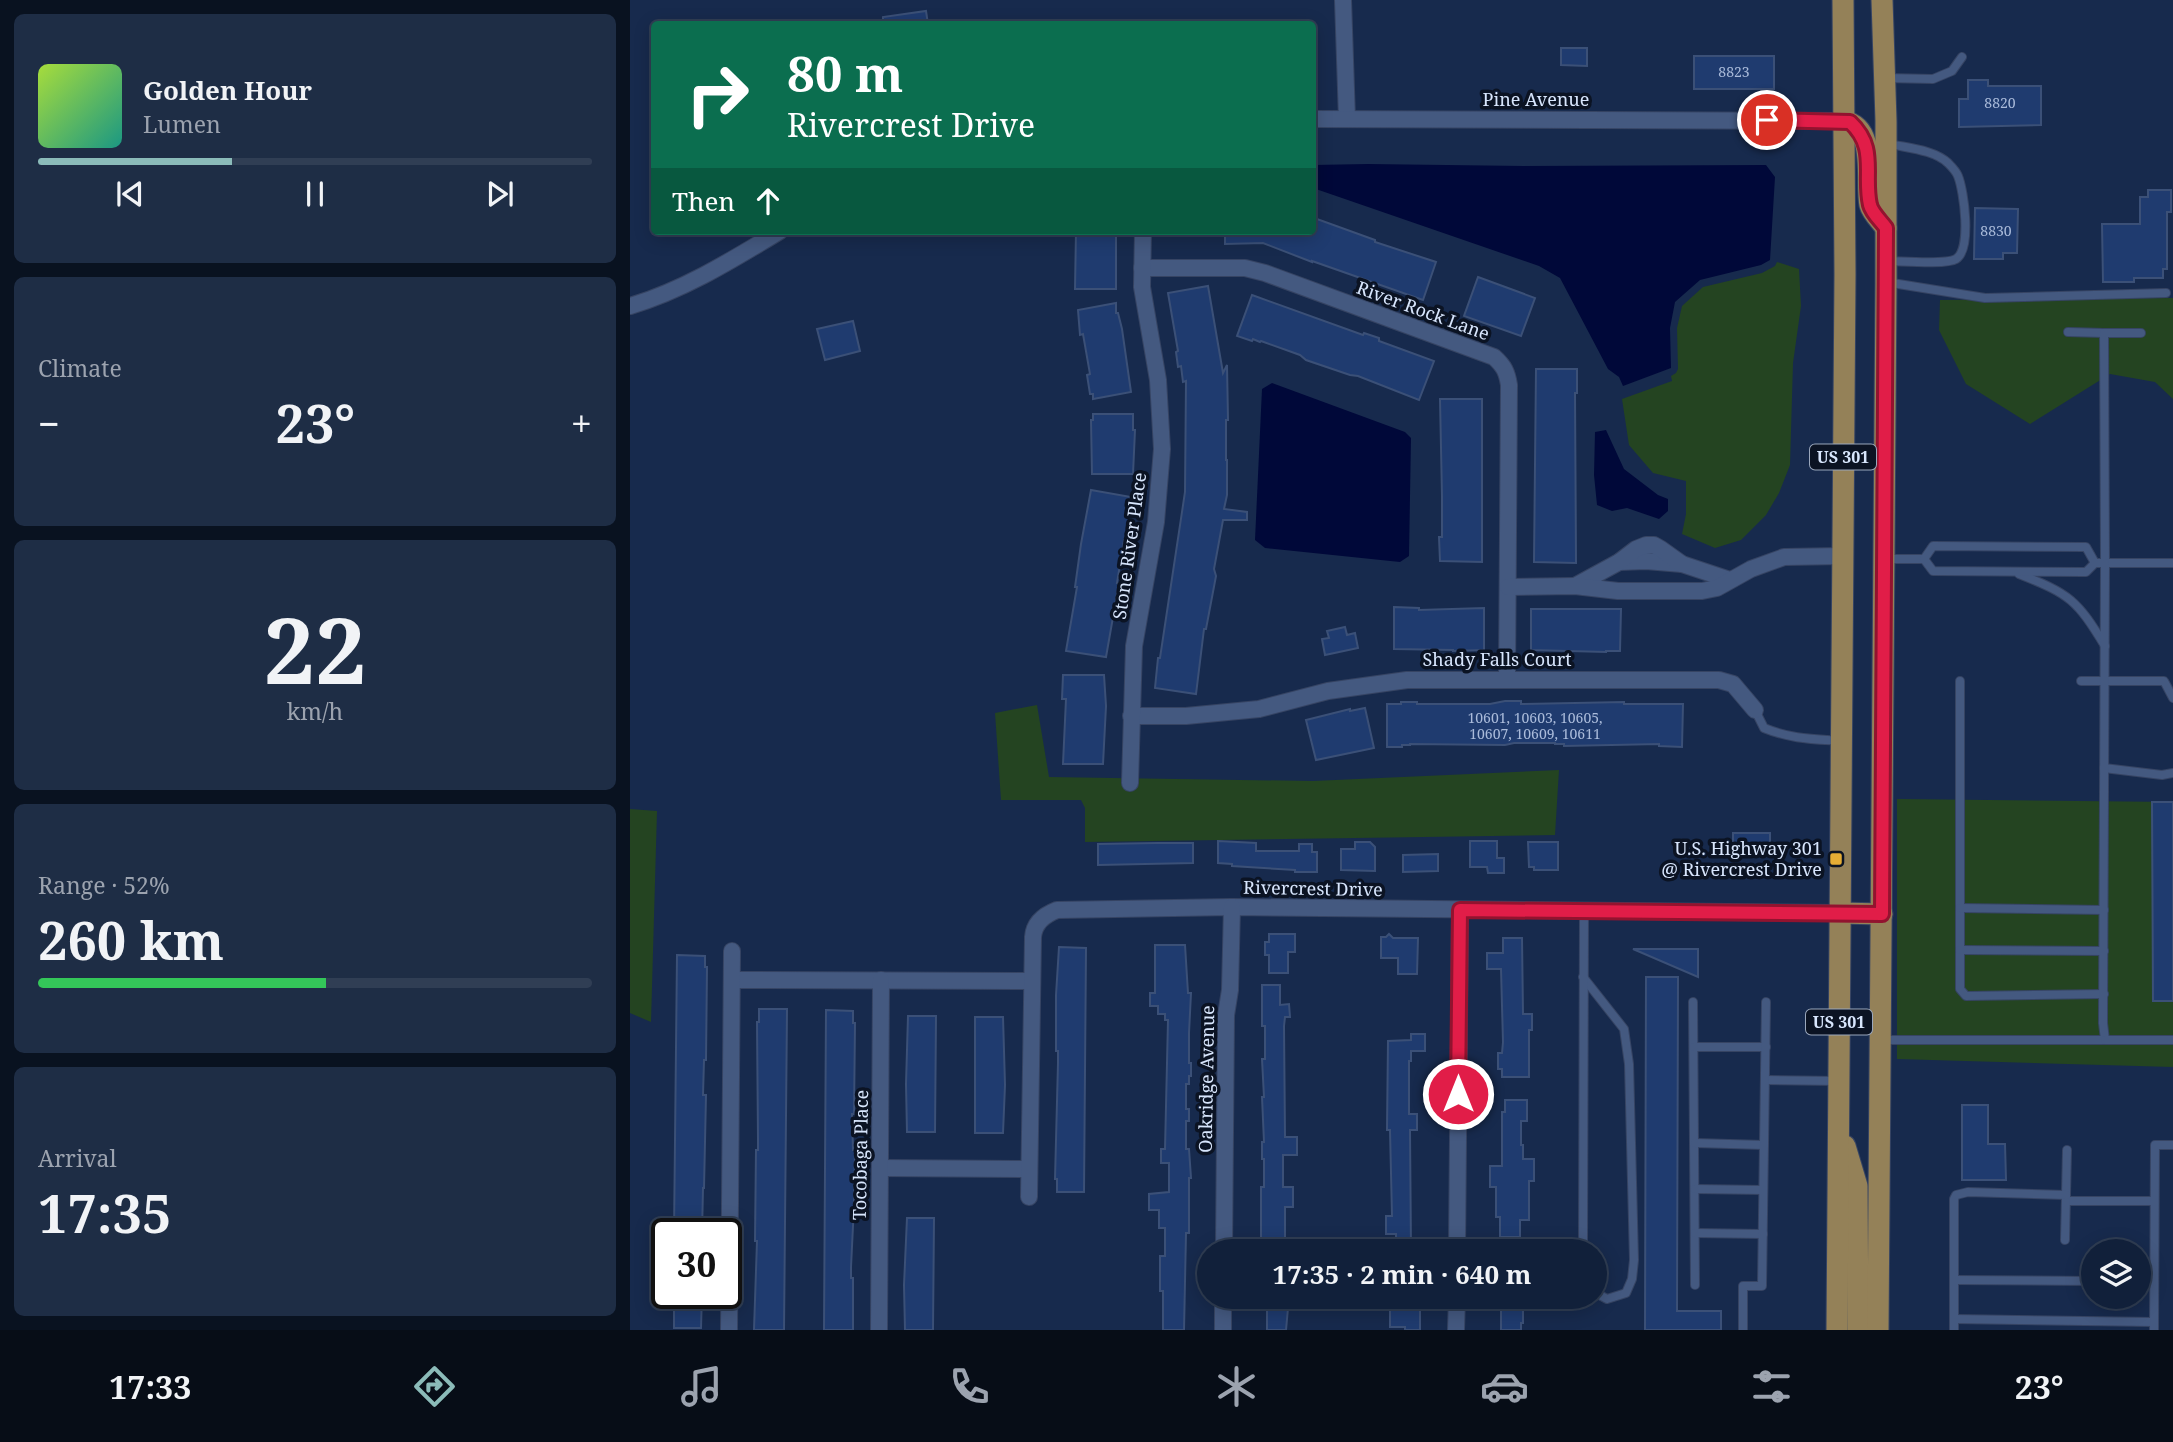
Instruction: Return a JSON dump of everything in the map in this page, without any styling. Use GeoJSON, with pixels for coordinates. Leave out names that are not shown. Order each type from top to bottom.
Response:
{"type":"FeatureCollection","features":[{"type":"Feature","properties":{"kind":"main road","name":"US 301"},"geometry":{"type":"LineString","coordinates":[[1837,1330],[1843,0]]}},
{"type":"Feature","properties":{"kind":"main road","name":"US 301"},"geometry":{"type":"LineString","coordinates":[[1878,1330],[1886,282],[1882,0]]}},
{"type":"Feature","properties":{"kind":"main road"},"geometry":{"type":"LineString","coordinates":[[1844,121],[1850,122],[1859,130],[1865,141],[1871,207],[1886,228]]}},
{"type":"Feature","properties":{"kind":"main road"},"geometry":{"type":"LineString","coordinates":[[1840,913],[1882,914]]}},
{"type":"Feature","properties":{"kind":"main road"},"geometry":{"type":"LineString","coordinates":[[1838,1132],[1857,1186],[1858,1330]]}},
{"type":"Feature","properties":{"kind":"street"},"geometry":{"type":"LineString","coordinates":[[1343,0],[1346,119]]}},
{"type":"Feature","properties":{"kind":"street","name":"Pine Avenue"},"geometry":{"type":"LineString","coordinates":[[1316,118],[1844,121]]}},
{"type":"Feature","properties":{"kind":"street"},"geometry":{"type":"LineString","coordinates":[[630,306],[714,271],[773,235]]}},
{"type":"Feature","properties":{"kind":"street","name":"Stone River Place"},"geometry":{"type":"LineString","coordinates":[[1130,783],[1134,646],[1156,522],[1162,449],[1158,380],[1144,309],[1143,235]]}},
{"type":"Feature","properties":{"kind":"street","name":"River Rock Lane"},"geometry":{"type":"LineString","coordinates":[[1142,268],[1245,268],[1265,273],[1494,357],[1503,364],[1509,385],[1507,680]]}},
{"type":"Feature","properties":{"kind":"street"},"geometry":{"type":"LineString","coordinates":[[1575,586],[1626,561],[1636,549],[1654,545],[1682,564],[1730,580]]}},
{"type":"Feature","properties":{"kind":"street"},"geometry":{"type":"LineString","coordinates":[[1508,587],[1575,586],[1637,591],[1702,591],[1717,588],[1767,562],[1784,557],[1842,556]]}},
{"type":"Feature","properties":{"kind":"street"},"geometry":{"type":"LineString","coordinates":[[1626,561],[1637,591]]}},
{"type":"Feature","properties":{"kind":"street","name":"Shady Falls Court"},"geometry":{"type":"LineString","coordinates":[[1132,716],[1186,716],[1248,710],[1328,691],[1407,680],[1719,680],[1733,684],[1755,710]]}},
{"type":"Feature","properties":{"kind":"street","name":"Rivercrest Drive"},"geometry":{"type":"LineString","coordinates":[[1029,1197],[1033,931],[1043,917],[1057,910],[1232,907],[1840,913]]}},
{"type":"Feature","properties":{"kind":"street","name":"Oakridge Avenue"},"geometry":{"type":"LineString","coordinates":[[1224,1239],[1226,1015],[1230,990],[1232,907]]}},
{"type":"Feature","properties":{"kind":"street"},"geometry":{"type":"LineString","coordinates":[[1457,1239],[1460,910]]}},
{"type":"Feature","properties":{"kind":"street"},"geometry":{"type":"LineString","coordinates":[[729,1330],[732,951]]}},
{"type":"Feature","properties":{"kind":"street"},"geometry":{"type":"LineString","coordinates":[[732,980],[1032,981]]}},
{"type":"Feature","properties":{"kind":"street","name":"Tocobaga Place"},"geometry":{"type":"LineString","coordinates":[[878,1330],[881,980]]}},
{"type":"Feature","properties":{"kind":"street"},"geometry":{"type":"LineString","coordinates":[[880,1168],[1029,1169]]}},
{"type":"Feature","properties":{"kind":"street"},"geometry":{"type":"LineString","coordinates":[[1223,1309],[1223,1330]]}},
{"type":"Feature","properties":{"kind":"street"},"geometry":{"type":"LineString","coordinates":[[1456,1330],[1457,1309]]}},
{"type":"Feature","properties":{"kind":"lane"},"geometry":{"type":"LineString","coordinates":[[1885,78],[1933,79],[1952,71],[1962,57]]}},
{"type":"Feature","properties":{"kind":"lane"},"geometry":{"type":"LineString","coordinates":[[1886,143],[1935,155],[1947,162],[1957,174],[1964,207],[1964,249],[1958,258],[1947,262],[1886,261]]}},
{"type":"Feature","properties":{"kind":"lane"},"geometry":{"type":"LineString","coordinates":[[1886,282],[1985,298],[2166,293]]}},
{"type":"Feature","properties":{"kind":"lane"},"geometry":{"type":"LineString","coordinates":[[2068,332],[2141,333]]}},
{"type":"Feature","properties":{"kind":"lane"},"geometry":{"type":"LineString","coordinates":[[2104,333],[2105,1040]]}},
{"type":"Feature","properties":{"kind":"lane"},"geometry":{"type":"LineString","coordinates":[[1924,559],[1933,546],[2086,547],[2095,563]]}},
{"type":"Feature","properties":{"kind":"lane"},"geometry":{"type":"LineString","coordinates":[[1885,559],[1924,559]]}},
{"type":"Feature","properties":{"kind":"lane"},"geometry":{"type":"LineString","coordinates":[[1924,559],[1933,571],[2086,572],[2095,563],[2173,563]]}},
{"type":"Feature","properties":{"kind":"lane"},"geometry":{"type":"LineString","coordinates":[[2013,572],[2051,587],[2070,598],[2085,614],[2105,646]]}},
{"type":"Feature","properties":{"kind":"lane"},"geometry":{"type":"LineString","coordinates":[[1960,681],[1960,989],[1966,996],[2104,995]]}},
{"type":"Feature","properties":{"kind":"lane"},"geometry":{"type":"LineString","coordinates":[[2081,681],[2164,681],[2173,698]]}},
{"type":"Feature","properties":{"kind":"lane","name":"Shady Falls Court"},"geometry":{"type":"LineString","coordinates":[[1755,710],[1764,728],[1780,735],[1796,739],[1841,741]]}},
{"type":"Feature","properties":{"kind":"lane"},"geometry":{"type":"LineString","coordinates":[[2105,768],[2162,775],[2173,773]]}},
{"type":"Feature","properties":{"kind":"lane"},"geometry":{"type":"LineString","coordinates":[[1960,908],[2104,910]]}},
{"type":"Feature","properties":{"kind":"lane"},"geometry":{"type":"LineString","coordinates":[[1583,1239],[1584,912]]}},
{"type":"Feature","properties":{"kind":"lane"},"geometry":{"type":"LineString","coordinates":[[1960,950],[2104,951]]}},
{"type":"Feature","properties":{"kind":"lane"},"geometry":{"type":"LineString","coordinates":[[1583,977],[1624,1029],[1629,1064],[1634,1260],[1632,1279],[1626,1293],[1607,1299]]}},
{"type":"Feature","properties":{"kind":"lane"},"geometry":{"type":"LineString","coordinates":[[1693,1002],[1695,1285]]}},
{"type":"Feature","properties":{"kind":"lane"},"geometry":{"type":"LineString","coordinates":[[1743,1330],[1743,1286],[1762,1286],[1766,1002]]}},
{"type":"Feature","properties":{"kind":"lane"},"geometry":{"type":"LineString","coordinates":[[1881,1040],[2173,1040]]}},
{"type":"Feature","properties":{"kind":"lane"},"geometry":{"type":"LineString","coordinates":[[1694,1047],[1766,1047]]}},
{"type":"Feature","properties":{"kind":"lane"},"geometry":{"type":"LineString","coordinates":[[1765,1080],[1839,1081]]}},
{"type":"Feature","properties":{"kind":"lane"},"geometry":{"type":"LineString","coordinates":[[1695,1143],[1764,1145]]}},
{"type":"Feature","properties":{"kind":"lane"},"geometry":{"type":"LineString","coordinates":[[1954,1319],[2154,1326],[2155,1146],[2173,1145]]}},
{"type":"Feature","properties":{"kind":"lane"},"geometry":{"type":"LineString","coordinates":[[2065,1240],[2067,1150]]}},
{"type":"Feature","properties":{"kind":"lane"},"geometry":{"type":"LineString","coordinates":[[1695,1189],[1763,1190]]}},
{"type":"Feature","properties":{"kind":"lane"},"geometry":{"type":"LineString","coordinates":[[1954,1330],[1956,1195],[1968,1192],[2154,1201]]}},
{"type":"Feature","properties":{"kind":"lane"},"geometry":{"type":"LineString","coordinates":[[1695,1233],[1763,1234]]}},
{"type":"Feature","properties":{"kind":"lane"},"geometry":{"type":"LineString","coordinates":[[1954,1280],[2081,1281]]}},
{"type":"Feature","properties":{"kind":"green space"},"geometry":{"type":"Polygon","coordinates":[[[1777,262],[1799,269],[1801,306],[1793,363],[1790,465],[1779,493],[1766,515],[1741,540],[1715,548],[1682,534],[1686,514],[1686,481],[1653,473],[1629,445],[1622,399],[1672,381],[1671,376],[1678,369],[1677,328],[1682,306],[1703,287],[1762,273],[1777,262]]]}},
{"type":"Feature","properties":{"kind":"green space"},"geometry":{"type":"Polygon","coordinates":[[[2173,298],[2173,399],[2155,382],[2110,374],[2030,424],[1966,384],[1939,330],[1940,300],[2173,298]]]}},
{"type":"Feature","properties":{"kind":"green space"},"geometry":{"type":"Polygon","coordinates":[[[1037,705],[1049,777],[1313,781],[1559,770],[1555,835],[1085,842],[1085,808],[1081,800],[1001,800],[995,713],[1037,705]]]}},
{"type":"Feature","properties":{"kind":"green space"},"geometry":{"type":"Polygon","coordinates":[[[1897,799],[2173,802],[2173,1067],[1897,1059],[1897,799]]]}},
{"type":"Feature","properties":{"kind":"green space"},"geometry":{"type":"Polygon","coordinates":[[[630,809],[657,811],[651,1022],[630,1013],[630,809]]]}},
{"type":"Feature","properties":{"kind":"shaded area"},"geometry":{"type":"Polygon","coordinates":[[[1316,165],[1766,165],[1775,177],[1770,260],[1761,265],[1700,280],[1675,302],[1670,328],[1671,368],[1623,386],[1619,377],[1608,369],[1560,278],[1539,266],[1316,189],[1316,165]]]}},
{"type":"Feature","properties":{"kind":"shaded area"},"geometry":{"type":"Polygon","coordinates":[[[1272,383],[1405,432],[1411,438],[1409,556],[1400,562],[1265,548],[1255,540],[1262,389],[1272,383]]]}},
{"type":"Feature","properties":{"kind":"shaded area"},"geometry":{"type":"Polygon","coordinates":[[[1606,430],[1624,469],[1658,495],[1668,499],[1668,511],[1659,519],[1627,508],[1612,511],[1597,505],[1594,475],[1595,432],[1606,430]]]}},
{"type":"Feature","properties":{"kind":"building"},"geometry":{"type":"Polygon","coordinates":[[[926,11],[928,21],[883,21],[883,17],[926,11]]]}},
{"type":"Feature","properties":{"kind":"building"},"geometry":{"type":"Polygon","coordinates":[[[1561,48],[1587,48],[1587,66],[1561,65],[1561,48]]]}},
{"type":"Feature","properties":{"kind":"building"},"geometry":{"type":"Polygon","coordinates":[[[1694,56],[1774,56],[1774,89],[1694,89],[1694,56]]]}},
{"type":"Feature","properties":{"kind":"building"},"geometry":{"type":"Polygon","coordinates":[[[1968,80],[1988,80],[1988,86],[2041,86],[2041,125],[1959,127],[1959,99],[1968,99],[1968,80]]]}},
{"type":"Feature","properties":{"kind":"building"},"geometry":{"type":"Polygon","coordinates":[[[2148,190],[2171,190],[2171,212],[2167,212],[2167,269],[2163,269],[2163,278],[2103,282],[2102,224],[2140,224],[2140,197],[2148,197],[2148,190]]]}},
{"type":"Feature","properties":{"kind":"building"},"geometry":{"type":"Polygon","coordinates":[[[1975,208],[2018,209],[2017,253],[2003,253],[2003,259],[1974,259],[1975,208]]]}},
{"type":"Feature","properties":{"kind":"building"},"geometry":{"type":"Polygon","coordinates":[[[1317,219],[1436,262],[1423,300],[1263,243],[1225,244],[1225,235],[1316,235],[1317,219]]]}},
{"type":"Feature","properties":{"kind":"building"},"geometry":{"type":"Polygon","coordinates":[[[1076,235],[1116,235],[1116,289],[1075,289],[1076,235]]]}},
{"type":"Feature","properties":{"kind":"building"},"geometry":{"type":"Polygon","coordinates":[[[1478,277],[1535,298],[1521,336],[1464,316],[1478,277]]]}},
{"type":"Feature","properties":{"kind":"building"},"geometry":{"type":"Polygon","coordinates":[[[1208,286],[1223,373],[1227,365],[1227,495],[1224,509],[1247,512],[1247,520],[1223,520],[1196,694],[1155,688],[1185,492],[1186,381],[1183,382],[1181,366],[1178,367],[1178,351],[1168,293],[1208,286]]]}},
{"type":"Feature","properties":{"kind":"building"},"geometry":{"type":"Polygon","coordinates":[[[1252,295],[1363,335],[1364,333],[1379,338],[1379,341],[1434,361],[1419,400],[1261,341],[1237,336],[1252,295]]]}},
{"type":"Feature","properties":{"kind":"building"},"geometry":{"type":"Polygon","coordinates":[[[1116,303],[1131,392],[1093,399],[1087,375],[1090,374],[1083,334],[1080,335],[1078,310],[1116,303]]]}},
{"type":"Feature","properties":{"kind":"building"},"geometry":{"type":"Polygon","coordinates":[[[853,321],[860,351],[825,360],[817,329],[853,321]]]}},
{"type":"Feature","properties":{"kind":"building"},"geometry":{"type":"Polygon","coordinates":[[[1536,369],[1577,369],[1576,563],[1534,562],[1536,369]]]}},
{"type":"Feature","properties":{"kind":"building"},"geometry":{"type":"Polygon","coordinates":[[[1440,399],[1482,399],[1482,562],[1440,561],[1440,399]]]}},
{"type":"Feature","properties":{"kind":"building"},"geometry":{"type":"Polygon","coordinates":[[[1093,414],[1133,414],[1133,474],[1092,474],[1093,414]]]}},
{"type":"Feature","properties":{"kind":"building"},"geometry":{"type":"Polygon","coordinates":[[[1091,490],[1131,497],[1106,657],[1066,651],[1091,490]]]}},
{"type":"Feature","properties":{"kind":"building"},"geometry":{"type":"Polygon","coordinates":[[[1394,607],[1419,610],[1484,608],[1484,650],[1394,649],[1394,607]]]}},
{"type":"Feature","properties":{"kind":"building"},"geometry":{"type":"Polygon","coordinates":[[[1531,609],[1621,609],[1620,651],[1531,650],[1531,609]]]}},
{"type":"Feature","properties":{"kind":"building"},"geometry":{"type":"Polygon","coordinates":[[[1345,627],[1347,635],[1355,633],[1358,648],[1325,655],[1322,639],[1329,638],[1327,631],[1345,627]]]}},
{"type":"Feature","properties":{"kind":"building"},"geometry":{"type":"Polygon","coordinates":[[[1063,675],[1104,675],[1106,706],[1103,764],[1063,764],[1066,699],[1062,699],[1063,675]]]}},
{"type":"Feature","properties":{"kind":"building"},"geometry":{"type":"Polygon","coordinates":[[[1521,701],[1521,704],[1683,704],[1682,747],[1659,744],[1564,746],[1555,743],[1514,743],[1410,744],[1387,747],[1387,704],[1490,704],[1521,701]]]}},
{"type":"Feature","properties":{"kind":"building"},"geometry":{"type":"Polygon","coordinates":[[[1365,708],[1374,748],[1316,760],[1306,720],[1365,708]]]}},
{"type":"Feature","properties":{"kind":"building"},"geometry":{"type":"Polygon","coordinates":[[[2152,802],[2173,802],[2173,1001],[2153,1001],[2152,802]]]}},
{"type":"Feature","properties":{"kind":"building"},"geometry":{"type":"Polygon","coordinates":[[[1733,833],[1770,833],[1770,851],[1767,851],[1767,854],[1744,854],[1744,851],[1733,851],[1733,833]]]}},
{"type":"Feature","properties":{"kind":"building"},"geometry":{"type":"Polygon","coordinates":[[[1218,841],[1256,843],[1256,851],[1299,851],[1299,844],[1312,844],[1312,852],[1317,852],[1317,872],[1218,863],[1218,841]]]}},
{"type":"Feature","properties":{"kind":"building"},"geometry":{"type":"Polygon","coordinates":[[[1470,841],[1497,841],[1497,858],[1504,858],[1504,873],[1488,873],[1487,867],[1470,867],[1470,841]]]}},
{"type":"Feature","properties":{"kind":"building"},"geometry":{"type":"Polygon","coordinates":[[[1355,842],[1370,842],[1375,847],[1375,871],[1341,870],[1341,849],[1355,849],[1355,842]]]}},
{"type":"Feature","properties":{"kind":"building"},"geometry":{"type":"Polygon","coordinates":[[[1528,842],[1558,842],[1558,870],[1534,870],[1534,867],[1529,867],[1528,842]]]}},
{"type":"Feature","properties":{"kind":"building"},"geometry":{"type":"Polygon","coordinates":[[[1193,843],[1193,863],[1098,865],[1098,844],[1193,843]]]}},
{"type":"Feature","properties":{"kind":"building"},"geometry":{"type":"Polygon","coordinates":[[[1438,854],[1438,871],[1403,872],[1403,855],[1438,854]]]}},
{"type":"Feature","properties":{"kind":"building"},"geometry":{"type":"Polygon","coordinates":[[[1269,934],[1295,934],[1295,952],[1288,952],[1288,973],[1269,973],[1269,955],[1265,955],[1265,942],[1269,942],[1269,934]]]}},
{"type":"Feature","properties":{"kind":"building"},"geometry":{"type":"Polygon","coordinates":[[[1389,934],[1393,938],[1418,938],[1417,974],[1398,974],[1398,958],[1381,958],[1381,937],[1389,934]]]}},
{"type":"Feature","properties":{"kind":"building"},"geometry":{"type":"Polygon","coordinates":[[[1503,938],[1522,938],[1523,1014],[1532,1014],[1532,1030],[1529,1030],[1529,1077],[1502,1077],[1502,1069],[1498,1069],[1498,1053],[1502,1053],[1503,1042],[1501,969],[1487,969],[1487,953],[1503,953],[1503,938]]]}},
{"type":"Feature","properties":{"kind":"building"},"geometry":{"type":"Polygon","coordinates":[[[1155,945],[1185,945],[1188,993],[1191,993],[1191,1076],[1189,1084],[1186,1084],[1189,1121],[1186,1121],[1186,1149],[1189,1149],[1191,1178],[1189,1233],[1186,1233],[1184,1330],[1163,1330],[1160,1256],[1165,1256],[1165,1228],[1159,1228],[1159,1210],[1149,1210],[1149,1194],[1169,1192],[1169,1163],[1161,1163],[1161,1149],[1165,1149],[1168,1020],[1165,1020],[1165,1014],[1158,1014],[1158,1006],[1150,1006],[1150,993],[1155,993],[1155,945]]]}},
{"type":"Feature","properties":{"kind":"building"},"geometry":{"type":"Polygon","coordinates":[[[1059,947],[1086,948],[1084,1192],[1057,1192],[1055,1179],[1058,1063],[1056,995],[1059,947]]]}},
{"type":"Feature","properties":{"kind":"building"},"geometry":{"type":"Polygon","coordinates":[[[1633,949],[1698,949],[1698,977],[1633,949]]]}},
{"type":"Feature","properties":{"kind":"building"},"geometry":{"type":"Polygon","coordinates":[[[677,955],[705,956],[706,1060],[703,1095],[706,1095],[702,1218],[674,1218],[677,955]]]}},
{"type":"Feature","properties":{"kind":"building"},"geometry":{"type":"Polygon","coordinates":[[[1646,977],[1678,977],[1677,1311],[1721,1311],[1721,1330],[1645,1330],[1646,977]]]}},
{"type":"Feature","properties":{"kind":"building"},"geometry":{"type":"Polygon","coordinates":[[[1262,985],[1280,985],[1280,1005],[1289,1004],[1290,1017],[1285,1017],[1284,1026],[1285,1137],[1297,1137],[1297,1155],[1283,1155],[1283,1187],[1293,1187],[1293,1207],[1285,1207],[1285,1239],[1261,1239],[1261,1187],[1264,1187],[1262,1059],[1265,1059],[1265,1026],[1262,1026],[1262,985]]]}},
{"type":"Feature","properties":{"kind":"building"},"geometry":{"type":"Polygon","coordinates":[[[759,1009],[787,1009],[784,1330],[754,1330],[759,1009]]]}},
{"type":"Feature","properties":{"kind":"building"},"geometry":{"type":"Polygon","coordinates":[[[826,1010],[853,1011],[855,1023],[851,1267],[853,1330],[824,1330],[826,1010]]]}},
{"type":"Feature","properties":{"kind":"building"},"geometry":{"type":"Polygon","coordinates":[[[908,1016],[936,1016],[935,1132],[907,1132],[908,1016]]]}},
{"type":"Feature","properties":{"kind":"building"},"geometry":{"type":"Polygon","coordinates":[[[975,1017],[1003,1017],[1003,1133],[975,1133],[975,1017]]]}},
{"type":"Feature","properties":{"kind":"building"},"geometry":{"type":"Polygon","coordinates":[[[1411,1034],[1425,1034],[1425,1051],[1411,1051],[1409,1061],[1409,1114],[1417,1114],[1417,1130],[1410,1130],[1411,1239],[1396,1239],[1396,1234],[1386,1234],[1386,1216],[1392,1216],[1390,1130],[1387,1130],[1388,1041],[1411,1040],[1411,1034]]]}},
{"type":"Feature","properties":{"kind":"building"},"geometry":{"type":"Polygon","coordinates":[[[1505,1100],[1527,1100],[1527,1121],[1521,1121],[1521,1145],[1523,1159],[1534,1159],[1534,1181],[1529,1181],[1529,1220],[1520,1220],[1520,1237],[1500,1237],[1500,1217],[1496,1217],[1496,1187],[1490,1187],[1490,1166],[1502,1166],[1502,1112],[1505,1112],[1505,1100]]]}},
{"type":"Feature","properties":{"kind":"building"},"geometry":{"type":"Polygon","coordinates":[[[1962,1105],[1988,1105],[1988,1144],[2005,1144],[2006,1180],[1962,1180],[1962,1105]]]}},
{"type":"Feature","properties":{"kind":"building"},"geometry":{"type":"Polygon","coordinates":[[[907,1218],[934,1218],[933,1330],[905,1330],[907,1218]]]}},
{"type":"Feature","properties":{"kind":"building"},"geometry":{"type":"Polygon","coordinates":[[[674,1309],[702,1309],[701,1328],[674,1328],[674,1309]]]}},
{"type":"Feature","properties":{"kind":"building"},"geometry":{"type":"Polygon","coordinates":[[[1267,1309],[1288,1309],[1286,1330],[1267,1330],[1267,1309]]]}},
{"type":"Feature","properties":{"kind":"building"},"geometry":{"type":"Polygon","coordinates":[[[1390,1309],[1420,1309],[1420,1330],[1390,1327],[1390,1309]]]}},
{"type":"Feature","properties":{"kind":"building"},"geometry":{"type":"Polygon","coordinates":[[[1501,1309],[1523,1309],[1521,1330],[1501,1330],[1501,1309]]]}},
{"type":"Feature","properties":{"kind":"place","name":"U.S. Highway 301 @ Rivercrest Drive"},"geometry":{"type":"Point","coordinates":[1836,859]}},
{"type":"Feature","properties":{"kind":"route"},"geometry":{"type":"LineString","coordinates":[[1458,1094],[1460,910],[1882,914],[1886,228],[1871,207],[1868,159],[1865,141],[1859,130],[1850,122],[1844,121],[1767,120]]}}]}
